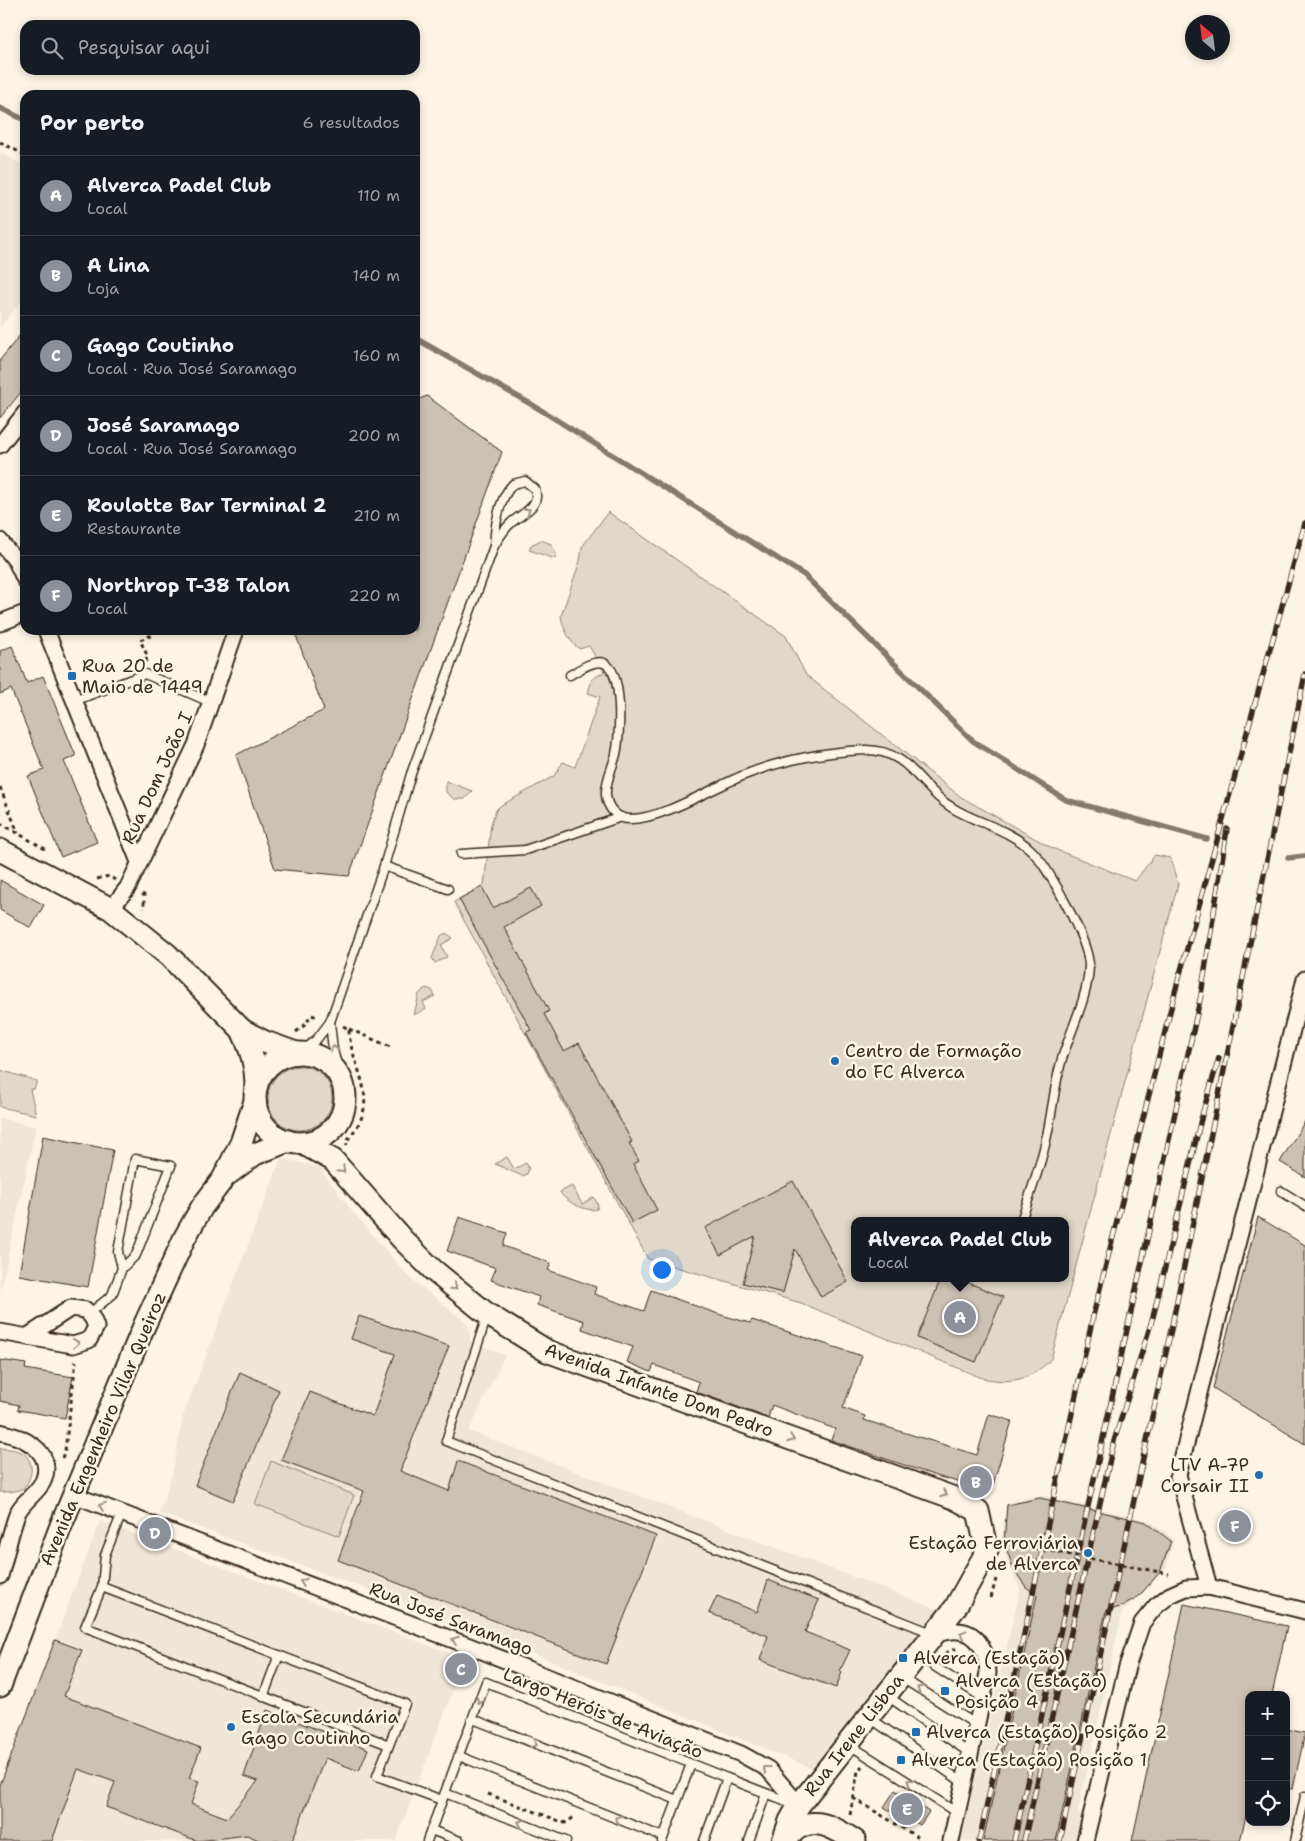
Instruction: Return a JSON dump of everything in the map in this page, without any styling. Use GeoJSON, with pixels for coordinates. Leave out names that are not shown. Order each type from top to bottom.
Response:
{"type":"FeatureCollection","features":[{"type":"Feature","properties":{"kind":"main road"},"geometry":{"type":"LineString","coordinates":[[0,850],[111,909],[168,956],[242,1030],[265,1042],[295,1047],[322,1058],[333,1066],[340,1077],[345,1096],[342,1115],[336,1126],[326,1135],[315,1141],[295,1142],[275,1136],[265,1126],[258,1115],[255,1094],[256,1067],[253,1054],[242,1030]]}},
{"type":"Feature","properties":{"kind":"main road"},"geometry":{"type":"LineString","coordinates":[[255,1094],[261,1074],[270,1064],[295,1047]]}},
{"type":"Feature","properties":{"kind":"main road","name":"Avenida Engenheiro Vilar Queiroz"},"geometry":{"type":"LineString","coordinates":[[0,1686],[74,1495],[144,1326],[181,1246],[202,1207],[222,1179],[242,1143],[255,1094]]}},
{"type":"Feature","properties":{"kind":"main road","name":"Avenida Engenheiro Vilar Queiroz"},"geometry":{"type":"LineString","coordinates":[[222,1179],[255,1154],[295,1142]]}},
{"type":"Feature","properties":{"kind":"main road","name":"Avenida Infante Dom Pedro"},"geometry":{"type":"LineString","coordinates":[[295,1142],[333,1160],[402,1239],[433,1270],[487,1314],[547,1352],[954,1498],[978,1512],[995,1547]]}},
{"type":"Feature","properties":{"kind":"main road","name":"Rua Irene Lisboa"},"geometry":{"type":"LineString","coordinates":[[783,1841],[790,1821],[799,1805],[955,1608],[995,1547]]}},
{"type":"Feature","properties":{"kind":"main road"},"geometry":{"type":"LineString","coordinates":[[799,1805],[843,1825],[855,1841]]}},
{"type":"Feature","properties":{"kind":"main road"},"geometry":{"type":"LineString","coordinates":[[783,1841],[796,1829],[804,1825],[820,1823],[843,1825]]}},
{"type":"Feature","properties":{"kind":"street"},"geometry":{"type":"LineString","coordinates":[[0,445],[20,419]]}},
{"type":"Feature","properties":{"kind":"street"},"geometry":{"type":"LineString","coordinates":[[0,541],[16,561],[20,569]]}},
{"type":"Feature","properties":{"kind":"street"},"geometry":{"type":"LineString","coordinates":[[0,623],[20,615]]}},
{"type":"Feature","properties":{"kind":"street"},"geometry":{"type":"LineString","coordinates":[[48,635],[139,862]]}},
{"type":"Feature","properties":{"kind":"street","name":"Rua Dom João I"},"geometry":{"type":"LineString","coordinates":[[111,909],[128,887],[196,744],[234,635]]}},
{"type":"Feature","properties":{"kind":"street"},"geometry":{"type":"LineString","coordinates":[[1209,1587],[1178,1476],[1305,979]]}},
{"type":"Feature","properties":{"kind":"street"},"geometry":{"type":"LineString","coordinates":[[0,1332],[79,1344],[89,1340],[96,1327],[90,1313],[80,1308],[71,1308],[28,1336]]}},
{"type":"Feature","properties":{"kind":"street"},"geometry":{"type":"LineString","coordinates":[[0,1432],[14,1434],[28,1440],[41,1454],[45,1467],[44,1479],[19,1511],[0,1576]]}},
{"type":"Feature","properties":{"kind":"street","name":"Rua José Saramago"},"geometry":{"type":"LineString","coordinates":[[74,1495],[472,1647],[741,1754],[768,1769],[799,1805]]}},
{"type":"Feature","properties":{"kind":"street"},"geometry":{"type":"LineString","coordinates":[[1085,1841],[1118,1699],[1142,1623],[1156,1606],[1170,1595],[1186,1588],[1209,1587],[1305,1611]]}},
{"type":"Feature","properties":{"kind":"street"},"geometry":{"type":"LineString","coordinates":[[934,1634],[959,1631],[971,1635],[988,1658],[988,1673],[952,1841]]}},
{"type":"Feature","properties":{"kind":"lane"},"geometry":{"type":"LineString","coordinates":[[295,1047],[317,1040],[330,1022],[384,866],[411,774],[494,546],[510,524],[534,506],[536,501],[535,490],[525,481],[513,484],[506,495],[494,534],[494,546]]}},
{"type":"Feature","properties":{"kind":"lane"},"geometry":{"type":"LineString","coordinates":[[570,675],[593,663],[602,662],[608,665],[613,674],[619,702],[619,723],[616,752],[606,786],[606,798],[611,810],[621,817],[629,819],[650,816],[747,774],[784,762],[868,750],[890,753],[904,762],[950,806],[1002,830],[1032,850],[1056,887],[1086,950],[1089,965],[1057,1078],[1046,1141],[1022,1217]]}},
{"type":"Feature","properties":{"kind":"lane"},"geometry":{"type":"LineString","coordinates":[[74,701],[145,674],[210,702]]}},
{"type":"Feature","properties":{"kind":"lane"},"geometry":{"type":"LineString","coordinates":[[461,854],[525,850],[621,817]]}},
{"type":"Feature","properties":{"kind":"lane"},"geometry":{"type":"LineString","coordinates":[[384,866],[448,889]]}},
{"type":"Feature","properties":{"kind":"lane"},"geometry":{"type":"LineString","coordinates":[[330,1022],[333,1050],[340,1077]]}},
{"type":"Feature","properties":{"kind":"lane"},"geometry":{"type":"LineString","coordinates":[[90,1313],[112,1295],[122,1268],[136,1255],[171,1166],[135,1159],[118,1252],[122,1268]]}},
{"type":"Feature","properties":{"kind":"lane"},"geometry":{"type":"LineString","coordinates":[[1281,1191],[1305,1206]]}},
{"type":"Feature","properties":{"kind":"lane"},"geometry":{"type":"LineString","coordinates":[[487,1314],[446,1441],[934,1634]]}},
{"type":"Feature","properties":{"kind":"lane"},"geometry":{"type":"LineString","coordinates":[[122,1514],[105,1555],[102,1587],[85,1627],[389,1745]]}},
{"type":"Feature","properties":{"kind":"lane"},"geometry":{"type":"LineString","coordinates":[[102,1587],[405,1704],[377,1776],[443,1796],[566,1841]]}},
{"type":"Feature","properties":{"kind":"lane"},"geometry":{"type":"LineString","coordinates":[[264,1696],[279,1656]]}},
{"type":"Feature","properties":{"kind":"lane"},"geometry":{"type":"LineString","coordinates":[[918,1656],[983,1698]]}},
{"type":"Feature","properties":{"kind":"lane"},"geometry":{"type":"LineString","coordinates":[[901,1677],[977,1725]]}},
{"type":"Feature","properties":{"kind":"lane","name":"Largo Heróis de Aviação"},"geometry":{"type":"LineString","coordinates":[[427,1841],[486,1682],[766,1794],[799,1805]]}},
{"type":"Feature","properties":{"kind":"lane"},"geometry":{"type":"LineString","coordinates":[[886,1695],[971,1754]]}},
{"type":"Feature","properties":{"kind":"lane"},"geometry":{"type":"LineString","coordinates":[[869,1718],[965,1784]]}},
{"type":"Feature","properties":{"kind":"lane"},"geometry":{"type":"LineString","coordinates":[[473,1719],[677,1800]]}},
{"type":"Feature","properties":{"kind":"lane"},"geometry":{"type":"LineString","coordinates":[[848,1744],[958,1814]]}},
{"type":"Feature","properties":{"kind":"lane"},"geometry":{"type":"LineString","coordinates":[[459,1756],[662,1839],[691,1764]]}},
{"type":"Feature","properties":{"kind":"lane"},"geometry":{"type":"LineString","coordinates":[[704,1841],[727,1778]]}},
{"type":"Feature","properties":{"kind":"lane"},"geometry":{"type":"LineString","coordinates":[[748,1841],[766,1794]]}},
{"type":"Feature","properties":{"kind":"lane"},"geometry":{"type":"LineString","coordinates":[[1295,1841],[1305,1796]]}},
{"type":"Feature","properties":{"kind":"lane"},"geometry":{"type":"LineString","coordinates":[[431,1830],[460,1841]]}},
{"type":"Feature","properties":{"kind":"path"},"geometry":{"type":"LineString","coordinates":[[0,142],[20,153]]}},
{"type":"Feature","properties":{"kind":"path"},"geometry":{"type":"LineString","coordinates":[[145,674],[147,655],[140,640],[150,635]]}},
{"type":"Feature","properties":{"kind":"path"},"geometry":{"type":"LineString","coordinates":[[0,787],[33,867]]}},
{"type":"Feature","properties":{"kind":"path"},"geometry":{"type":"LineString","coordinates":[[144,895],[143,908],[147,914]]}},
{"type":"Feature","properties":{"kind":"path"},"geometry":{"type":"LineString","coordinates":[[295,1047],[302,1029],[311,1015],[391,1047]]}},
{"type":"Feature","properties":{"kind":"path"},"geometry":{"type":"LineString","coordinates":[[349,1029],[351,1050],[362,1080],[365,1099],[361,1120],[346,1142],[349,1150]]}},
{"type":"Feature","properties":{"kind":"path"},"geometry":{"type":"LineString","coordinates":[[59,1466],[65,1450],[67,1421],[79,1344]]}},
{"type":"Feature","properties":{"kind":"path"},"geometry":{"type":"LineString","coordinates":[[995,1547],[1169,1574]]}},
{"type":"Feature","properties":{"kind":"path"},"geometry":{"type":"LineString","coordinates":[[940,1659],[944,1654],[963,1647]]}},
{"type":"Feature","properties":{"kind":"path"},"geometry":{"type":"LineString","coordinates":[[843,1825],[853,1798],[858,1771],[862,1766]]}},
{"type":"Feature","properties":{"kind":"path"},"geometry":{"type":"LineString","coordinates":[[485,1793],[565,1823],[575,1816],[584,1819]]}},
{"type":"Feature","properties":{"kind":"path"},"geometry":{"type":"LineString","coordinates":[[853,1798],[919,1838],[920,1841]]}},
{"type":"Feature","properties":{"kind":"shaded area"},"geometry":{"type":"Polygon","coordinates":[[[0,152],[20,163],[20,302],[0,327],[0,152]]]}},
{"type":"Feature","properties":{"kind":"shaded area","name":"Centro de Formação do FC Alverca"},"geometry":{"type":"Polygon","coordinates":[[[608,512],[786,636],[806,675],[961,797],[1052,848],[1135,881],[1155,855],[1170,858],[1178,884],[1051,1359],[1035,1372],[1019,1379],[1011,1380],[1002,1381],[982,1378],[801,1303],[648,1259],[454,902],[484,885],[491,824],[496,810],[554,776],[563,762],[575,767],[600,697],[588,693],[592,679],[604,672],[589,646],[580,649],[573,644],[565,630],[561,616],[580,561],[582,547],[608,512]]]}},
{"type":"Feature","properties":{"kind":"shaded area"},"geometry":{"type":"Polygon","coordinates":[[[541,540],[551,544],[556,554],[555,559],[529,550],[531,545],[541,540]]]}},
{"type":"Feature","properties":{"kind":"shaded area"},"geometry":{"type":"Polygon","coordinates":[[[446,781],[472,791],[465,799],[454,799],[446,792],[446,781]]]}},
{"type":"Feature","properties":{"kind":"shaded area"},"geometry":{"type":"Polygon","coordinates":[[[446,933],[453,938],[441,945],[447,957],[435,963],[432,958],[441,936],[446,933]]]}},
{"type":"Feature","properties":{"kind":"shaded area"},"geometry":{"type":"Polygon","coordinates":[[[426,988],[432,990],[435,996],[423,1002],[426,1009],[414,1015],[419,994],[426,988]]]}},
{"type":"Feature","properties":{"kind":"shaded area"},"geometry":{"type":"Polygon","coordinates":[[[294,1066],[306,1066],[323,1075],[330,1086],[332,1098],[330,1110],[323,1121],[306,1130],[294,1130],[282,1125],[273,1116],[268,1104],[268,1092],[273,1080],[282,1071],[294,1066]]]}},
{"type":"Feature","properties":{"kind":"shaded area"},"geometry":{"type":"Polygon","coordinates":[[[0,1070],[37,1081],[34,1089],[30,1089],[36,1115],[0,1107],[0,1070]]]}},
{"type":"Feature","properties":{"kind":"shaded area"},"geometry":{"type":"Polygon","coordinates":[[[0,1118],[36,1127],[0,1293],[0,1118]]]}},
{"type":"Feature","properties":{"kind":"shaded area"},"geometry":{"type":"Polygon","coordinates":[[[507,1157],[514,1169],[526,1163],[529,1169],[527,1174],[522,1176],[495,1164],[507,1157]]]}},
{"type":"Feature","properties":{"kind":"shaded area"},"geometry":{"type":"Polygon","coordinates":[[[281,1158],[319,1167],[353,1212],[408,1276],[468,1324],[471,1342],[505,1355],[469,1431],[940,1610],[814,1769],[461,1624],[159,1513],[172,1475],[183,1416],[281,1158]]]}},
{"type":"Feature","properties":{"kind":"shaded area"},"geometry":{"type":"Polygon","coordinates":[[[572,1186],[582,1204],[594,1197],[598,1205],[597,1209],[582,1208],[566,1199],[560,1192],[572,1186]]]}},
{"type":"Feature","properties":{"kind":"shaded area"},"geometry":{"type":"Polygon","coordinates":[[[0,1448],[12,1449],[27,1456],[31,1465],[31,1475],[23,1488],[12,1492],[0,1492],[0,1448]]]}},
{"type":"Feature","properties":{"kind":"shaded area"},"geometry":{"type":"Polygon","coordinates":[[[271,1461],[354,1495],[339,1536],[255,1504],[271,1461]]]}},
{"type":"Feature","properties":{"kind":"shaded area"},"geometry":{"type":"Polygon","coordinates":[[[1039,1495],[1148,1520],[1174,1539],[1167,1567],[1139,1598],[1123,1610],[1078,1811],[1082,1817],[1077,1841],[961,1841],[1020,1590],[1001,1545],[1006,1503],[1039,1495]]]}},
{"type":"Feature","properties":{"kind":"shaded area","name":"Escola Secundária Gago Coutinho"},"geometry":{"type":"Polygon","coordinates":[[[100,1521],[465,1659],[396,1841],[0,1841],[0,1785],[100,1521]]]}},
{"type":"Feature","properties":{"kind":"building"},"geometry":{"type":"Polygon","coordinates":[[[20,335],[20,393],[0,418],[0,360],[20,335]]]}},
{"type":"Feature","properties":{"kind":"building"},"geometry":{"type":"Polygon","coordinates":[[[427,396],[502,452],[349,876],[275,869],[236,755],[324,710],[296,635],[420,635],[420,399],[427,396]]]}},
{"type":"Feature","properties":{"kind":"building"},"geometry":{"type":"Polygon","coordinates":[[[12,646],[27,683],[43,676],[76,756],[64,761],[97,842],[61,857],[28,776],[44,770],[11,689],[0,694],[0,651],[12,646]]]}},
{"type":"Feature","properties":{"kind":"building"},"geometry":{"type":"Polygon","coordinates":[[[0,880],[44,905],[31,928],[0,910],[0,880]]]}},
{"type":"Feature","properties":{"kind":"building"},"geometry":{"type":"Polygon","coordinates":[[[482,887],[493,908],[531,888],[541,906],[504,927],[549,1011],[544,1014],[564,1051],[579,1043],[632,1142],[629,1143],[639,1161],[633,1164],[657,1210],[632,1223],[526,1032],[531,1030],[459,899],[482,887]]]}},
{"type":"Feature","properties":{"kind":"building"},"geometry":{"type":"Polygon","coordinates":[[[1305,1121],[1305,1177],[1280,1162],[1305,1121]]]}},
{"type":"Feature","properties":{"kind":"building"},"geometry":{"type":"Polygon","coordinates":[[[43,1136],[113,1150],[88,1287],[19,1275],[43,1136]]]}},
{"type":"Feature","properties":{"kind":"building"},"geometry":{"type":"Polygon","coordinates":[[[793,1181],[848,1282],[821,1297],[795,1249],[783,1293],[743,1283],[755,1236],[720,1255],[705,1228],[793,1181]]]}},
{"type":"Feature","properties":{"kind":"building"},"geometry":{"type":"Polygon","coordinates":[[[459,1217],[507,1233],[503,1246],[551,1263],[548,1270],[596,1287],[594,1294],[644,1311],[651,1290],[721,1315],[750,1323],[752,1320],[862,1356],[843,1408],[865,1416],[864,1420],[977,1455],[989,1414],[1012,1421],[991,1491],[936,1476],[831,1440],[835,1429],[772,1405],[768,1418],[696,1392],[699,1382],[654,1365],[651,1372],[627,1362],[633,1347],[582,1329],[584,1321],[537,1305],[539,1297],[491,1280],[496,1268],[447,1251],[459,1217]]]}},
{"type":"Feature","properties":{"kind":"building"},"geometry":{"type":"Polygon","coordinates":[[[1258,1217],[1305,1245],[1305,1444],[1213,1388],[1258,1217]]]}},
{"type":"Feature","properties":{"kind":"building"},"geometry":{"type":"Polygon","coordinates":[[[939,1282],[967,1282],[1003,1297],[976,1362],[917,1338],[939,1282]]]}},
{"type":"Feature","properties":{"kind":"building"},"geometry":{"type":"Polygon","coordinates":[[[359,1316],[449,1346],[400,1471],[449,1491],[458,1461],[656,1536],[606,1664],[338,1560],[364,1491],[281,1460],[310,1392],[373,1416],[395,1354],[351,1339],[359,1316]]]}},
{"type":"Feature","properties":{"kind":"building"},"geometry":{"type":"Polygon","coordinates":[[[0,1360],[26,1364],[25,1369],[73,1377],[65,1418],[18,1410],[19,1405],[0,1401],[0,1360]]]}},
{"type":"Feature","properties":{"kind":"building"},"geometry":{"type":"Polygon","coordinates":[[[240,1372],[279,1390],[233,1501],[195,1485],[240,1372]]]}},
{"type":"Feature","properties":{"kind":"building"},"geometry":{"type":"Polygon","coordinates":[[[1040,1498],[1146,1522],[1171,1541],[1160,1572],[1139,1596],[1120,1607],[1106,1611],[1056,1841],[983,1841],[1037,1595],[1026,1587],[1014,1570],[1004,1542],[1007,1505],[1040,1498]]]}},
{"type":"Feature","properties":{"kind":"building"},"geometry":{"type":"Polygon","coordinates":[[[768,1580],[819,1600],[805,1632],[850,1650],[840,1671],[842,1672],[836,1688],[760,1660],[768,1636],[709,1613],[717,1596],[757,1612],[768,1580]]]}},
{"type":"Feature","properties":{"kind":"building"},"geometry":{"type":"Polygon","coordinates":[[[1184,1604],[1287,1626],[1273,1691],[1245,1691],[1245,1820],[1240,1841],[1132,1841],[1184,1604]]]}},
{"type":"Feature","properties":{"kind":"building"},"geometry":{"type":"Polygon","coordinates":[[[55,1640],[82,1650],[64,1696],[201,1748],[189,1778],[199,1781],[191,1804],[227,1818],[258,1781],[244,1776],[267,1710],[368,1749],[359,1771],[325,1758],[292,1841],[261,1841],[247,1835],[198,1841],[106,1807],[115,1782],[78,1769],[52,1841],[0,1841],[0,1785],[55,1640]]]}},
{"type":"Feature","properties":{"kind":"building"},"geometry":{"type":"Polygon","coordinates":[[[1290,1730],[1305,1733],[1293,1789],[1290,1789],[1290,1730]]]}},
{"type":"Feature","properties":{"kind":"building"},"geometry":{"type":"Polygon","coordinates":[[[895,1790],[929,1812],[920,1825],[900,1812],[898,1816],[884,1807],[895,1790]]]}},
{"type":"Feature","properties":{"kind":"waterway"},"geometry":{"type":"LineString","coordinates":[[0,108],[20,118]]}},
{"type":"Feature","properties":{"kind":"waterway"},"geometry":{"type":"LineString","coordinates":[[420,341],[536,407],[804,575],[973,741],[1066,800],[1207,839]]}},
{"type":"Feature","properties":{"kind":"waterway"},"geometry":{"type":"LineString","coordinates":[[1288,858],[1305,856]]}},
{"type":"Feature","properties":{"kind":"railway"},"geometry":{"type":"LineString","coordinates":[[979,1841],[1094,1312],[1175,992],[1305,523]]}},
{"type":"Feature","properties":{"kind":"railway"},"geometry":{"type":"LineString","coordinates":[[1060,1841],[1172,1325],[1305,674]]}},
{"type":"Feature","properties":{"kind":"railway"},"geometry":{"type":"LineString","coordinates":[[1014,1841],[1201,995],[1227,829]]}},
{"type":"Feature","properties":{"kind":"railway"},"geometry":{"type":"LineString","coordinates":[[1024,1841],[1114,1441],[1153,1317],[1202,1115],[1219,1058]]}},
{"type":"Feature","properties":{"kind":"place","name":"Rua 20 de Maio de 1449"},"geometry":{"type":"Point","coordinates":[72,676]}},
{"type":"Feature","properties":{"kind":"place","name":"Centro de Formação do FC Alverca"},"geometry":{"type":"Point","coordinates":[835,1061]}},
{"type":"Feature","properties":{"kind":"place","name":"Alverca Padel Club"},"geometry":{"type":"Point","coordinates":[960,1317]}},
{"type":"Feature","properties":{"kind":"place","name":"LTV A-7P Corsair II"},"geometry":{"type":"Point","coordinates":[1259,1475]}},
{"type":"Feature","properties":{"kind":"place","name":"A Lina"},"geometry":{"type":"Point","coordinates":[976,1482]}},
{"type":"Feature","properties":{"kind":"place","name":"Northrop T-38 Talon"},"geometry":{"type":"Point","coordinates":[1235,1526]}},
{"type":"Feature","properties":{"kind":"place","name":"José Saramago"},"geometry":{"type":"Point","coordinates":[155,1533]}},
{"type":"Feature","properties":{"kind":"place","name":"Estação Ferroviária de Alverca"},"geometry":{"type":"Point","coordinates":[1088,1553]}},
{"type":"Feature","properties":{"kind":"place","name":"Alverca (Estação)"},"geometry":{"type":"Point","coordinates":[903,1658]}},
{"type":"Feature","properties":{"kind":"place","name":"Gago Coutinho"},"geometry":{"type":"Point","coordinates":[461,1669]}},
{"type":"Feature","properties":{"kind":"place","name":"Alverca (Estação) Posição 4"},"geometry":{"type":"Point","coordinates":[945,1691]}},
{"type":"Feature","properties":{"kind":"place","name":"Escola Secundária Gago Coutinho"},"geometry":{"type":"Point","coordinates":[231,1727]}},
{"type":"Feature","properties":{"kind":"place","name":"Alverca (Estação) Posição 2"},"geometry":{"type":"Point","coordinates":[916,1732]}},
{"type":"Feature","properties":{"kind":"place","name":"Alverca (Estação) Posição 1"},"geometry":{"type":"Point","coordinates":[901,1760]}},
{"type":"Feature","properties":{"kind":"place","name":"Roulotte Bar Terminal 2"},"geometry":{"type":"Point","coordinates":[907,1809]}}]}
